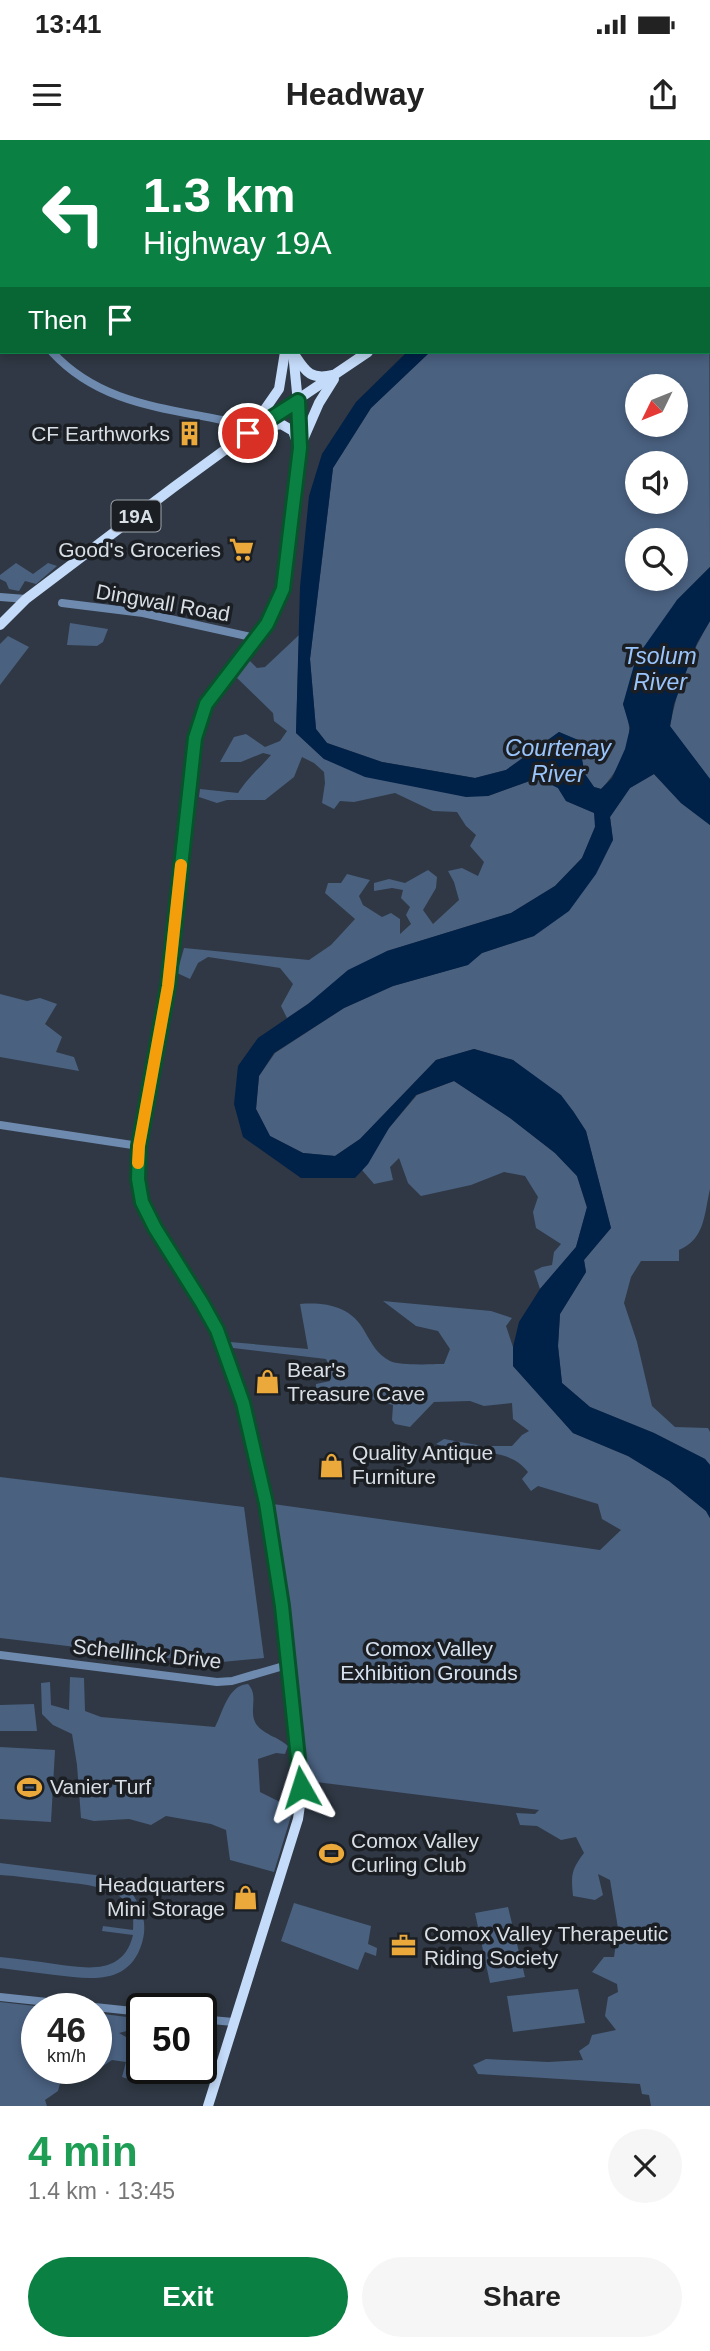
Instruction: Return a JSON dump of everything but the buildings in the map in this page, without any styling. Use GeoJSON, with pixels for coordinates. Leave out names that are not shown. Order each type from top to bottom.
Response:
{"type":"FeatureCollection","features":[{"type":"Feature","properties":{"kind":"main road"},"geometry":{"type":"LineString","coordinates":[[248,433],[279,389],[285,354]]}},
{"type":"Feature","properties":{"kind":"main road"},"geometry":{"type":"LineString","coordinates":[[208,2106],[298,1819],[301,1798],[282,1606],[266,1503],[243,1403],[217,1330],[142,1202],[138,1179],[139,1146],[168,986],[195,738],[206,704],[256,638],[274,611],[283,589],[300,448],[293,354]]}},
{"type":"Feature","properties":{"kind":"main road"},"geometry":{"type":"LineString","coordinates":[[294,354],[306,372],[313,376],[322,378],[336,374]]}},
{"type":"Feature","properties":{"kind":"main road"},"geometry":{"type":"LineString","coordinates":[[298,401],[365,354]]}},
{"type":"Feature","properties":{"kind":"main road"},"geometry":{"type":"LineString","coordinates":[[300,448],[316,409],[336,374]]}},
{"type":"Feature","properties":{"kind":"main road","name":"19A"},"geometry":{"type":"LineString","coordinates":[[0,625],[26,599],[248,433],[298,401]]}},
{"type":"Feature","properties":{"kind":"main road"},"geometry":{"type":"LineString","coordinates":[[248,433],[269,425],[281,424],[293,431],[300,448]]}},
{"type":"Feature","properties":{"kind":"street"},"geometry":{"type":"LineString","coordinates":[[54,354],[69,370],[104,391],[135,402],[222,420]]}},
{"type":"Feature","properties":{"kind":"street"},"geometry":{"type":"LineString","coordinates":[[0,597],[26,599]]}},
{"type":"Feature","properties":{"kind":"street","name":"Dingwall Road"},"geometry":{"type":"LineString","coordinates":[[62,603],[143,613],[256,638]]}},
{"type":"Feature","properties":{"kind":"street"},"geometry":{"type":"LineString","coordinates":[[0,1125],[139,1146]]}},
{"type":"Feature","properties":{"kind":"street","name":"Schellinck Drive"},"geometry":{"type":"LineString","coordinates":[[0,1655],[217,1682],[232,1681],[287,1665]]}},
{"type":"Feature","properties":{"kind":"street"},"geometry":{"type":"LineString","coordinates":[[0,1997],[126,2010]]}},
{"type":"Feature","properties":{"kind":"street"},"geometry":{"type":"LineString","coordinates":[[217,2020],[233,2022]]}},
{"type":"Feature","properties":{"kind":"green space"},"geometry":{"type":"Polygon","coordinates":[[[428,354],[709,354],[710,567],[688,589],[688,528],[625,528],[625,591],[686,591],[677,600],[623,704],[629,724],[625,752],[617,769],[601,789],[594,787],[585,774],[578,740],[559,732],[506,770],[475,778],[382,762],[327,743],[316,729],[310,659],[333,468],[371,408],[428,354]]]}},
{"type":"Feature","properties":{"kind":"green space"},"geometry":{"type":"Polygon","coordinates":[[[16,563],[33,574],[48,563],[57,566],[36,584],[25,581],[19,591],[9,589],[6,582],[0,579],[0,575],[16,563]]]}},
{"type":"Feature","properties":{"kind":"green space"},"geometry":{"type":"Polygon","coordinates":[[[710,621],[710,779],[670,727],[685,672],[710,621]]]}},
{"type":"Feature","properties":{"kind":"green space"},"geometry":{"type":"Polygon","coordinates":[[[70,623],[108,629],[103,642],[97,646],[67,645],[70,623]]]}},
{"type":"Feature","properties":{"kind":"green space"},"geometry":{"type":"Polygon","coordinates":[[[299,635],[296,733],[324,759],[488,796],[538,778],[558,788],[566,801],[595,813],[595,827],[582,858],[555,886],[511,913],[387,951],[287,1018],[281,1006],[293,984],[280,968],[208,957],[198,963],[190,979],[177,973],[184,948],[309,960],[331,945],[355,919],[325,893],[328,883],[341,883],[347,874],[370,880],[359,896],[363,905],[382,917],[391,913],[400,919],[400,934],[411,924],[406,915],[410,907],[401,898],[403,890],[392,888],[374,891],[374,883],[389,879],[405,883],[428,870],[437,877],[436,888],[423,910],[433,924],[459,900],[448,871],[462,868],[478,876],[484,862],[470,846],[476,835],[457,812],[433,811],[395,793],[354,802],[340,801],[334,809],[322,803],[324,772],[302,757],[294,777],[265,800],[227,800],[217,803],[199,797],[200,789],[238,793],[271,755],[263,753],[241,762],[220,762],[234,737],[246,734],[265,747],[280,741],[287,731],[274,721],[273,713],[235,676],[249,660],[257,668],[265,667],[299,635]]]}},
{"type":"Feature","properties":{"kind":"green space"},"geometry":{"type":"Polygon","coordinates":[[[8,636],[29,647],[0,685],[0,644],[8,636]]]}},
{"type":"Feature","properties":{"kind":"green space"},"geometry":{"type":"Polygon","coordinates":[[[654,774],[681,803],[710,825],[710,1189],[699,1233],[679,1250],[679,1261],[641,1261],[631,1277],[624,1303],[637,1342],[652,1406],[675,1427],[708,1428],[710,1465],[705,1459],[654,1433],[590,1407],[562,1383],[558,1346],[560,1314],[586,1272],[584,1260],[611,1228],[586,1131],[573,1111],[513,1060],[474,1049],[436,1060],[360,1139],[335,1156],[303,1153],[270,1136],[256,1109],[259,1076],[275,1053],[344,1008],[393,986],[467,965],[482,953],[534,936],[613,840],[610,817],[630,788],[654,774]]]}},
{"type":"Feature","properties":{"kind":"green space"},"geometry":{"type":"Polygon","coordinates":[[[0,994],[27,1001],[40,998],[57,1004],[45,1024],[62,1037],[56,1052],[74,1057],[79,1071],[0,1057],[0,994]]]}},
{"type":"Feature","properties":{"kind":"green space"},"geometry":{"type":"Polygon","coordinates":[[[454,1081],[510,1118],[555,1153],[577,1176],[587,1208],[576,1247],[540,1289],[534,1271],[552,1265],[554,1252],[561,1244],[536,1228],[533,1212],[538,1197],[525,1176],[504,1172],[471,1185],[421,1196],[408,1183],[399,1158],[390,1167],[393,1180],[374,1184],[362,1170],[389,1128],[417,1095],[454,1081]]]}},
{"type":"Feature","properties":{"kind":"green space","name":"Comox Valley Exhibition Grounds"},"geometry":{"type":"Polygon","coordinates":[[[383,1301],[491,1311],[512,1318],[506,1326],[513,1347],[513,1366],[573,1433],[628,1456],[669,1481],[706,1511],[710,1518],[710,2106],[651,2106],[649,2095],[642,2094],[640,2084],[478,2074],[473,2065],[486,2059],[548,2062],[583,2060],[579,2051],[589,2044],[592,2035],[616,2030],[605,2016],[608,1997],[618,1992],[617,1984],[592,1972],[604,1957],[614,1957],[618,1928],[610,1880],[598,1874],[603,1895],[595,1900],[573,1896],[573,1873],[584,1853],[576,1837],[561,1840],[537,1826],[520,1825],[516,1813],[535,1814],[539,1810],[300,1780],[266,1503],[600,1550],[621,1530],[602,1519],[598,1504],[538,1486],[531,1491],[522,1479],[528,1472],[509,1457],[436,1444],[444,1439],[483,1446],[512,1446],[529,1431],[513,1419],[512,1403],[484,1406],[470,1401],[434,1402],[410,1427],[395,1424],[392,1420],[393,1405],[355,1396],[316,1393],[316,1384],[330,1381],[331,1370],[326,1359],[233,1348],[230,1342],[308,1349],[300,1304],[320,1304],[338,1308],[353,1317],[375,1348],[390,1361],[444,1364],[450,1349],[438,1331],[416,1326],[383,1301]]]}},
{"type":"Feature","properties":{"kind":"green space"},"geometry":{"type":"Polygon","coordinates":[[[0,1477],[244,1507],[264,1658],[211,1663],[0,1638],[0,1477]]]}},
{"type":"Feature","properties":{"kind":"green space"},"geometry":{"type":"Polygon","coordinates":[[[70,1677],[84,1678],[85,1711],[101,1717],[215,1727],[231,1694],[248,1684],[253,1693],[255,1722],[261,1730],[288,1746],[285,1754],[276,1753],[258,1759],[260,1792],[284,1804],[291,1816],[274,1872],[230,1860],[226,1830],[211,1824],[166,1816],[151,1825],[129,1819],[94,1821],[81,1818],[72,1734],[53,1725],[42,1714],[41,1683],[50,1682],[51,1705],[69,1710],[70,1677]]]}},
{"type":"Feature","properties":{"kind":"green space"},"geometry":{"type":"Polygon","coordinates":[[[34,1704],[37,1731],[0,1731],[0,1705],[34,1704]]]}},
{"type":"Feature","properties":{"kind":"green space","name":"Vanier Turf"},"geometry":{"type":"Polygon","coordinates":[[[0,1747],[55,1750],[51,1822],[0,1819],[0,1747]]]}},
{"type":"Feature","properties":{"kind":"green space"},"geometry":{"type":"Polygon","coordinates":[[[0,1863],[151,1882],[150,1894],[131,1892],[144,1922],[144,1936],[136,1957],[128,1967],[107,1977],[68,1977],[0,1968],[0,1957],[79,1967],[112,1963],[128,1948],[133,1935],[102,1931],[103,1926],[133,1930],[133,1915],[128,1904],[108,1890],[81,1884],[0,1875],[0,1863]]]}},
{"type":"Feature","properties":{"kind":"green space"},"geometry":{"type":"Polygon","coordinates":[[[294,1903],[371,1926],[368,1944],[377,1948],[376,1956],[365,1952],[358,1970],[281,1941],[294,1903]]]}},
{"type":"Feature","properties":{"kind":"green space"},"geometry":{"type":"Polygon","coordinates":[[[508,1907],[525,1977],[490,1983],[475,1913],[508,1907]]]}},
{"type":"Feature","properties":{"kind":"green space"},"geometry":{"type":"Polygon","coordinates":[[[578,1989],[585,2023],[513,2032],[507,1996],[578,1989]]]}},
{"type":"Feature","properties":{"kind":"green space"},"geometry":{"type":"Polygon","coordinates":[[[0,2002],[21,2004],[21,2084],[60,2084],[58,2091],[45,2100],[47,2106],[0,2106],[0,2002]]]}},
{"type":"Feature","properties":{"kind":"green space"},"geometry":{"type":"Polygon","coordinates":[[[112,2015],[126,2017],[126,2031],[119,2033],[126,2037],[126,2062],[112,2060],[112,2015]]]}},
{"type":"Feature","properties":{"kind":"green space"},"geometry":{"type":"Polygon","coordinates":[[[126,2062],[126,2078],[122,2077],[126,2062]]]}},
{"type":"Feature","properties":{"kind":"water","name":"Tsolum River"},"geometry":{"type":"Polygon","coordinates":[[[405,354],[428,354],[371,408],[333,468],[310,659],[316,729],[327,743],[382,762],[475,778],[506,770],[559,732],[578,740],[585,774],[594,787],[601,789],[612,778],[625,749],[630,728],[623,704],[636,658],[677,600],[710,567],[710,621],[697,643],[674,704],[670,726],[710,779],[710,825],[681,803],[654,774],[630,788],[610,817],[613,840],[596,874],[569,911],[534,936],[482,953],[468,965],[393,986],[344,1008],[274,1053],[259,1076],[256,1109],[270,1136],[303,1153],[335,1156],[360,1139],[436,1060],[474,1049],[513,1060],[561,1095],[586,1131],[611,1228],[584,1260],[586,1272],[560,1314],[558,1346],[562,1383],[590,1407],[654,1433],[705,1459],[710,1465],[710,1518],[706,1511],[669,1481],[628,1456],[573,1433],[513,1366],[513,1347],[519,1322],[540,1289],[576,1247],[587,1207],[577,1176],[555,1153],[510,1118],[454,1081],[416,1095],[389,1128],[368,1164],[355,1178],[301,1178],[243,1137],[234,1104],[238,1066],[258,1038],[308,1004],[348,970],[387,951],[511,913],[555,886],[582,858],[595,827],[594,813],[566,801],[558,788],[538,778],[488,796],[466,797],[365,777],[324,759],[296,733],[300,587],[309,496],[322,454],[356,402],[405,354]]]}},
{"type":"Feature","properties":{"kind":"slow traffic"},"geometry":{"type":"LineString","coordinates":[[138,1163],[168,986],[181,865]]}},
{"type":"Feature","properties":{"kind":"place","name":"CF Earthworks"},"geometry":{"type":"Point","coordinates":[190,434]}},
{"type":"Feature","properties":{"kind":"place","name":"Good's Groceries"},"geometry":{"type":"Point","coordinates":[241,550]}},
{"type":"Feature","properties":{"kind":"place","name":"Bear's Treasure Cave"},"geometry":{"type":"Point","coordinates":[267,1382]}},
{"type":"Feature","properties":{"kind":"place","name":"Quality Antique Furniture"},"geometry":{"type":"Point","coordinates":[332,1465]}},
{"type":"Feature","properties":{"kind":"place","name":"Vanier Turf"},"geometry":{"type":"Point","coordinates":[30,1787]}},
{"type":"Feature","properties":{"kind":"place","name":"Comox Valley Curling Club"},"geometry":{"type":"Point","coordinates":[331,1853]}},
{"type":"Feature","properties":{"kind":"place","name":"Headquarters Mini Storage"},"geometry":{"type":"Point","coordinates":[245,1897]}},
{"type":"Feature","properties":{"kind":"place","name":"Comox Valley Therapeutic Riding Society"},"geometry":{"type":"Point","coordinates":[404,1946]}},
{"type":"Feature","properties":{"kind":"route"},"geometry":{"type":"LineString","coordinates":[[248,433],[298,401],[300,448],[283,589],[267,624],[206,704],[195,738],[168,986],[139,1146],[138,1179],[142,1202],[155,1228],[217,1330],[253,1440],[282,1606],[301,1787]]}},
{"type":"Feature","properties":{"kind":"water label","name":"Courtenay River"},"geometry":{"type":"Point","coordinates":[558,761]}}]}
